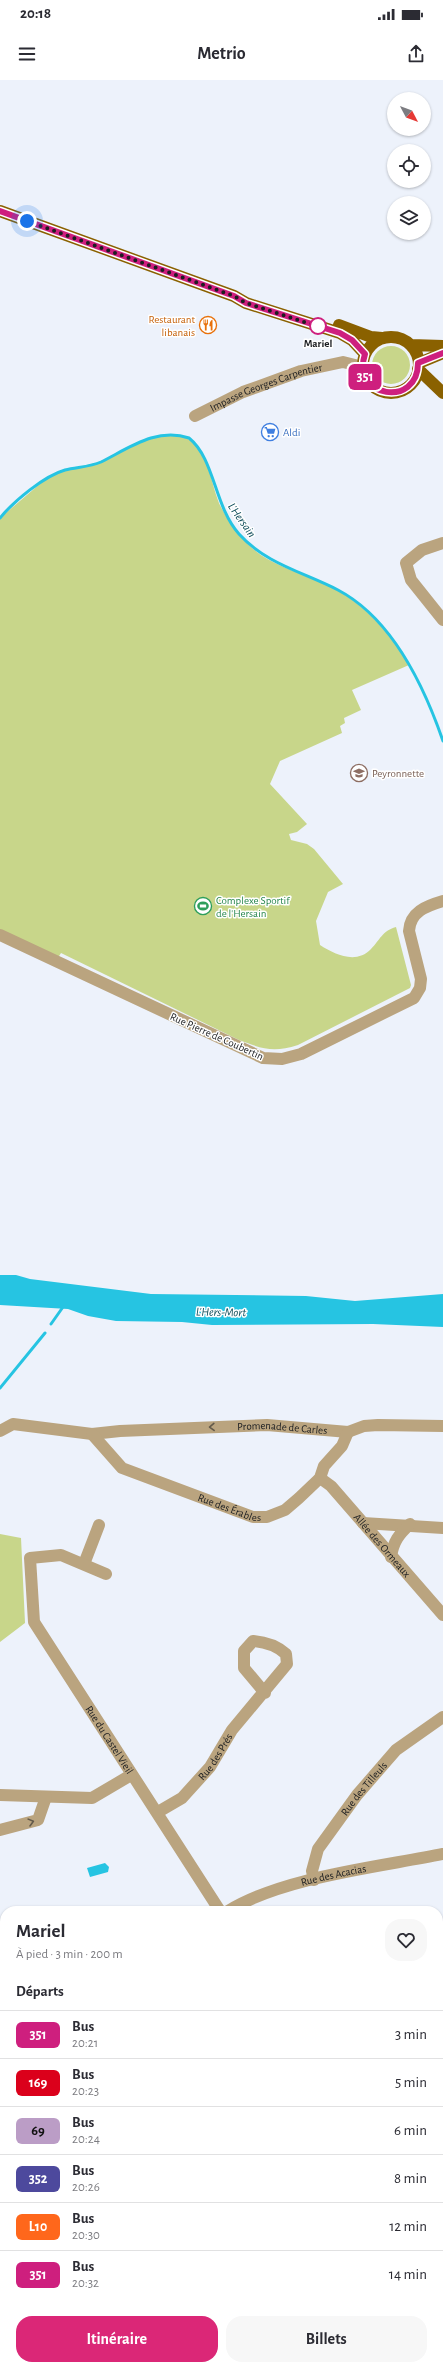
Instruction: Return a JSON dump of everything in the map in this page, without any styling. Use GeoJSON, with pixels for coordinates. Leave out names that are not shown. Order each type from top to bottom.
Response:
{"type":"FeatureCollection","features":[{"type":"Feature","properties":{"kind":"main road"},"geometry":{"type":"LineString","coordinates":[[0,210],[232,296],[246,303],[340,333],[352,340],[365,354]]}},
{"type":"Feature","properties":{"kind":"main road"},"geometry":{"type":"LineString","coordinates":[[232,296],[247,296],[331,322],[363,335],[382,338],[397,338],[411,346],[443,346]]}},
{"type":"Feature","properties":{"kind":"main road"},"geometry":{"type":"LineString","coordinates":[[382,338],[372,345],[365,354],[363,367],[365,376],[376,389],[392,393],[407,388],[440,391]]}},
{"type":"Feature","properties":{"kind":"main road"},"geometry":{"type":"LineString","coordinates":[[411,346],[418,366],[440,391]]}},
{"type":"Feature","properties":{"kind":"main road"},"geometry":{"type":"LineString","coordinates":[[407,388],[412,383],[418,366],[443,353]]}},
{"type":"Feature","properties":{"kind":"street","name":"Impasse Georges Carpentier"},"geometry":{"type":"LineString","coordinates":[[195,416],[244,392],[301,371],[343,362],[363,367]]}},
{"type":"Feature","properties":{"kind":"street"},"geometry":{"type":"LineString","coordinates":[[443,544],[422,550],[406,563],[411,580],[443,620]]}},
{"type":"Feature","properties":{"kind":"street","name":"Rue Pierre de Coubertin"},"geometry":{"type":"LineString","coordinates":[[0,935],[263,1058],[272,1060],[301,1054],[414,998],[420,988],[421,980],[408,931],[409,924],[418,912],[426,906],[443,901]]}},
{"type":"Feature","properties":{"kind":"street","name":"Promenade de Carles"},"geometry":{"type":"LineString","coordinates":[[0,1431],[13,1424],[92,1434],[120,1431],[267,1425],[348,1432],[364,1426],[378,1425],[443,1426]]}},
{"type":"Feature","properties":{"kind":"street"},"geometry":{"type":"LineString","coordinates":[[110,1454],[114,1438],[120,1431]]}},
{"type":"Feature","properties":{"kind":"street","name":"Rue des Érables"},"geometry":{"type":"LineString","coordinates":[[92,1434],[122,1468],[253,1517],[267,1517],[285,1510],[320,1478],[324,1466],[342,1446],[348,1432]]}},
{"type":"Feature","properties":{"kind":"street","name":"Allée des Ormeaux"},"geometry":{"type":"LineString","coordinates":[[320,1478],[330,1486],[443,1615]]}},
{"type":"Feature","properties":{"kind":"street"},"geometry":{"type":"LineString","coordinates":[[363,1523],[410,1524],[443,1528]]}},
{"type":"Feature","properties":{"kind":"street"},"geometry":{"type":"LineString","coordinates":[[391,1557],[392,1546],[399,1535],[410,1524]]}},
{"type":"Feature","properties":{"kind":"street"},"geometry":{"type":"LineString","coordinates":[[99,1525],[84,1564],[106,1574]]}},
{"type":"Feature","properties":{"kind":"street","name":"Rue du Castel Vieil"},"geometry":{"type":"LineString","coordinates":[[84,1564],[61,1555],[30,1558],[34,1622],[131,1775],[158,1812],[217,1906]]}},
{"type":"Feature","properties":{"kind":"street","name":"Rue des Prés"},"geometry":{"type":"LineString","coordinates":[[158,1812],[182,1798],[210,1766],[232,1730],[265,1693]]}},
{"type":"Feature","properties":{"kind":"street","name":"Rue des Tilleuls"},"geometry":{"type":"LineString","coordinates":[[314,1880],[312,1871],[318,1849],[358,1795],[396,1750],[443,1716]]}},
{"type":"Feature","properties":{"kind":"street"},"geometry":{"type":"LineString","coordinates":[[0,1795],[92,1798],[131,1775]]}},
{"type":"Feature","properties":{"kind":"street"},"geometry":{"type":"LineString","coordinates":[[0,1830],[38,1820],[46,1797]]}},
{"type":"Feature","properties":{"kind":"street","name":"Rue des Acacias"},"geometry":{"type":"LineString","coordinates":[[237,1906],[276,1890],[314,1880],[443,1854]]}},
{"type":"Feature","properties":{"kind":"green space"},"geometry":{"type":"Polygon","coordinates":[[[387,346],[395,346],[405,351],[409,358],[409,372],[405,379],[395,384],[387,384],[377,379],[375,376],[372,369],[372,361],[377,351],[380,349],[387,346]]]}},
{"type":"Feature","properties":{"kind":"green space"},"geometry":{"type":"Polygon","coordinates":[[[167,434],[182,436],[200,449],[209,470],[221,507],[241,537],[250,546],[273,562],[332,587],[358,604],[381,626],[409,665],[352,690],[361,710],[344,718],[345,723],[340,726],[342,733],[280,761],[270,784],[307,824],[297,832],[289,834],[291,840],[307,844],[314,849],[343,884],[328,892],[316,921],[320,945],[332,952],[345,956],[359,956],[365,954],[371,949],[387,931],[396,927],[411,985],[410,988],[298,1045],[282,1049],[262,1048],[239,1040],[61,953],[56,961],[0,935],[0,518],[48,477],[65,470],[100,462],[143,440],[167,434]]]}},
{"type":"Feature","properties":{"kind":"green space"},"geometry":{"type":"Polygon","coordinates":[[[0,1534],[21,1538],[25,1623],[0,1642],[0,1534]]]}},
{"type":"Feature","properties":{"kind":"water","name":"L'Hers-Mort"},"geometry":{"type":"Polygon","coordinates":[[[0,1275],[16,1275],[30,1279],[151,1294],[306,1296],[355,1301],[443,1294],[443,1327],[373,1324],[212,1325],[182,1322],[116,1321],[88,1316],[68,1309],[0,1305],[0,1275]]]}},
{"type":"Feature","properties":{"kind":"water"},"geometry":{"type":"Polygon","coordinates":[[[105,1863],[109,1867],[108,1872],[90,1877],[87,1868],[105,1863]]]}},
{"type":"Feature","properties":{"kind":"waterway","name":"L'Hersain"},"geometry":{"type":"LineString","coordinates":[[0,518],[13,504],[30,490],[57,473],[97,464],[133,445],[154,437],[177,435],[189,438],[198,447],[204,458],[210,470],[224,510],[239,534],[261,553],[338,590],[358,603],[375,618],[404,656],[416,677],[443,741]]}},
{"type":"Feature","properties":{"kind":"waterway"},"geometry":{"type":"LineString","coordinates":[[51,1324],[63,1307]]}},
{"type":"Feature","properties":{"kind":"waterway"},"geometry":{"type":"LineString","coordinates":[[0,1388],[45,1333]]}},
{"type":"Feature","properties":{"kind":"bus line","name":"351"},"geometry":{"type":"LineString","coordinates":[[0,211],[234,296],[246,303],[340,333],[352,340],[365,354],[363,361],[365,376],[370,384],[376,389],[384,392],[400,392],[407,388],[416,377],[418,363],[443,353]]}},
{"type":"Feature","properties":{"kind":"place","name":"Restaurant libanais"},"geometry":{"type":"Point","coordinates":[208,325]}},
{"type":"Feature","properties":{"kind":"place","name":"Mariel"},"geometry":{"type":"Point","coordinates":[318,326]}},
{"type":"Feature","properties":{"kind":"place","name":"Aldi"},"geometry":{"type":"Point","coordinates":[270,432]}},
{"type":"Feature","properties":{"kind":"place","name":"Peyronnette"},"geometry":{"type":"Point","coordinates":[359,773]}},
{"type":"Feature","properties":{"kind":"place","name":"Complexe Sportif de l'Hersain"},"geometry":{"type":"Point","coordinates":[203,906]}},
{"type":"Feature","properties":{"kind":"route"},"geometry":{"type":"LineString","coordinates":[[27,221],[234,296],[246,303],[322,328],[318,326]]}}]}
